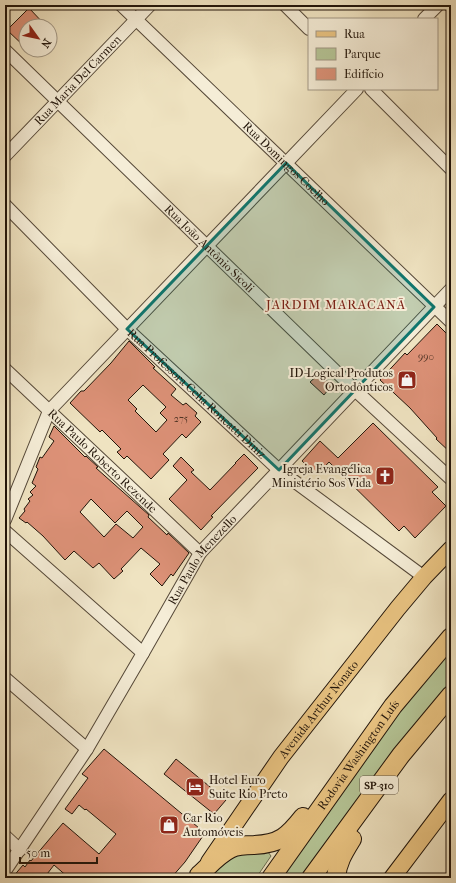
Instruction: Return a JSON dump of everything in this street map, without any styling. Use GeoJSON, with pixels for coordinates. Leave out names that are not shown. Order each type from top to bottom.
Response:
{"type":"FeatureCollection","features":[{"type":"Feature","properties":{"kind":"highway","name":"Rodovia Washington Luís"},"geometry":{"type":"LineString","coordinates":[[271,878],[393,706],[451,637]]}},
{"type":"Feature","properties":{"kind":"highway","name":"SP-310"},"geometry":{"type":"LineString","coordinates":[[311,878],[401,755],[451,694]]}},
{"type":"Feature","properties":{"kind":"highway"},"geometry":{"type":"LineString","coordinates":[[336,878],[336,870],[342,855],[374,806],[451,704]]}},
{"type":"Feature","properties":{"kind":"highway"},"geometry":{"type":"LineString","coordinates":[[198,877],[222,854],[231,848],[274,842],[294,828],[393,706]]}},
{"type":"Feature","properties":{"kind":"main road","name":"Avenida Arthur Nonato"},"geometry":{"type":"LineString","coordinates":[[198,877],[281,757],[424,577],[451,549]]}},
{"type":"Feature","properties":{"kind":"main road"},"geometry":{"type":"LineString","coordinates":[[392,878],[451,800]]}},
{"type":"Feature","properties":{"kind":"street","name":"Rua Domingos Coelho"},"geometry":{"type":"LineString","coordinates":[[121,5],[451,322]]}},
{"type":"Feature","properties":{"kind":"street","name":"Rua Maria Del Carmen"},"geometry":{"type":"LineString","coordinates":[[5,156],[59,102],[150,5]]}},
{"type":"Feature","properties":{"kind":"street"},"geometry":{"type":"LineString","coordinates":[[285,5],[308,27]]}},
{"type":"Feature","properties":{"kind":"street"},"geometry":{"type":"LineString","coordinates":[[425,18],[438,5]]}},
{"type":"Feature","properties":{"kind":"street","name":"Rua João Antônio Sicoli"},"geometry":{"type":"LineString","coordinates":[[5,50],[355,390],[451,479]]}},
{"type":"Feature","properties":{"kind":"street"},"geometry":{"type":"LineString","coordinates":[[5,520],[49,410],[356,90]]}},
{"type":"Feature","properties":{"kind":"street"},"geometry":{"type":"LineString","coordinates":[[372,90],[451,169]]}},
{"type":"Feature","properties":{"kind":"street","name":"Rua Professora Celia Roncatti Diniz"},"geometry":{"type":"LineString","coordinates":[[5,205],[127,329],[279,470],[424,577]]}},
{"type":"Feature","properties":{"kind":"street","name":"Rua Paulo Menezello"},"geometry":{"type":"LineString","coordinates":[[5,871],[87,749],[200,553],[451,289]]}},
{"type":"Feature","properties":{"kind":"street","name":"Rua Paulo Roberto Rezende"},"geometry":{"type":"LineString","coordinates":[[5,369],[200,553]]}},
{"type":"Feature","properties":{"kind":"street"},"geometry":{"type":"LineString","coordinates":[[5,531],[143,653]]}},
{"type":"Feature","properties":{"kind":"street"},"geometry":{"type":"LineString","coordinates":[[5,678],[87,749]]}},
{"type":"Feature","properties":{"kind":"street"},"geometry":{"type":"LineString","coordinates":[[5,836],[20,850]]}},
{"type":"Feature","properties":{"kind":"highlighted area"},"geometry":{"type":"Polygon","coordinates":[[[286,163],[434,307],[279,470],[127,329],[286,163]]]}},
{"type":"Feature","properties":{"kind":"green space"},"geometry":{"type":"Polygon","coordinates":[[[451,646],[451,686],[417,726],[304,878],[278,878],[357,766],[451,646]]]}},
{"type":"Feature","properties":{"kind":"green space"},"geometry":{"type":"Polygon","coordinates":[[[268,852],[271,856],[256,878],[210,878],[215,870],[229,855],[268,852]]]}},
{"type":"Feature","properties":{"kind":"building"},"geometry":{"type":"Polygon","coordinates":[[[29,8],[38,18],[19,18],[29,8]]]}},
{"type":"Feature","properties":{"kind":"building"},"geometry":{"type":"Polygon","coordinates":[[[18,19],[18,40],[7,30],[18,19]]]}},
{"type":"Feature","properties":{"kind":"building"},"geometry":{"type":"Polygon","coordinates":[[[437,324],[451,338],[451,453],[436,439],[437,438],[410,408],[380,380],[405,353],[407,355],[437,324]]]}},
{"type":"Feature","properties":{"kind":"building"},"geometry":{"type":"Polygon","coordinates":[[[129,341],[155,367],[153,368],[176,389],[171,395],[183,405],[186,403],[197,413],[195,416],[201,422],[186,438],[182,434],[163,454],[169,460],[151,479],[127,456],[124,459],[117,452],[121,449],[102,430],[100,432],[70,403],[111,363],[129,341]],[[143,385],[128,400],[137,409],[135,411],[156,432],[167,420],[160,413],[166,407],[143,385]]]}},
{"type":"Feature","properties":{"kind":"building"},"geometry":{"type":"Polygon","coordinates":[[[319,374],[332,385],[324,395],[310,382],[319,374]]]}},
{"type":"Feature","properties":{"kind":"building","name":"Igreja Evangélica Ministério Sos Vida"},"geometry":{"type":"Polygon","coordinates":[[[373,423],[438,487],[432,492],[446,506],[415,538],[404,526],[399,531],[329,462],[317,475],[302,461],[320,441],[338,458],[373,423]]]}},
{"type":"Feature","properties":{"kind":"building"},"geometry":{"type":"Polygon","coordinates":[[[54,426],[85,457],[86,456],[98,467],[96,468],[149,515],[148,517],[167,535],[168,533],[189,553],[173,576],[171,574],[162,586],[150,574],[160,564],[141,548],[121,569],[123,571],[114,579],[99,563],[93,568],[74,551],[65,560],[43,536],[27,522],[26,523],[19,518],[25,511],[24,509],[30,501],[28,499],[33,495],[30,492],[36,486],[32,483],[38,469],[36,467],[40,457],[42,458],[54,441],[49,437],[54,426]],[[91,499],[80,512],[104,537],[116,524],[133,538],[143,527],[127,511],[115,523],[91,499]]]}},
{"type":"Feature","properties":{"kind":"building"},"geometry":{"type":"Polygon","coordinates":[[[244,454],[258,468],[211,516],[213,517],[201,530],[169,499],[187,480],[173,466],[181,457],[194,470],[191,472],[210,490],[244,454]]]}},
{"type":"Feature","properties":{"kind":"building"},"geometry":{"type":"Polygon","coordinates":[[[104,749],[205,833],[185,862],[171,878],[69,878],[54,865],[44,878],[12,878],[23,865],[25,867],[30,860],[31,861],[63,823],[99,854],[116,834],[79,805],[72,814],[65,809],[88,778],[82,774],[104,749]]]}},
{"type":"Feature","properties":{"kind":"building","name":"Hotel Euro Suite Rio Preto"},"geometry":{"type":"Polygon","coordinates":[[[176,759],[226,800],[214,814],[164,774],[176,759]]]}},
{"type":"Feature","properties":{"kind":"place","name":"ID-Logical Produtos Ortodônticos"},"geometry":{"type":"Point","coordinates":[407,380]}},
{"type":"Feature","properties":{"kind":"place","name":"Igreja Evangélica Ministério Sos Vida"},"geometry":{"type":"Point","coordinates":[385,476]}},
{"type":"Feature","properties":{"kind":"place","name":"Hotel Euro Suite Rio Preto"},"geometry":{"type":"Point","coordinates":[195,787]}},
{"type":"Feature","properties":{"kind":"place","name":"Car Rio Automóveis"},"geometry":{"type":"Point","coordinates":[169,825]}},
{"type":"Feature","properties":{"kind":"district","name":"JARDIM MARACANÃ"},"geometry":{"type":"Point","coordinates":[336,304]}}]}
